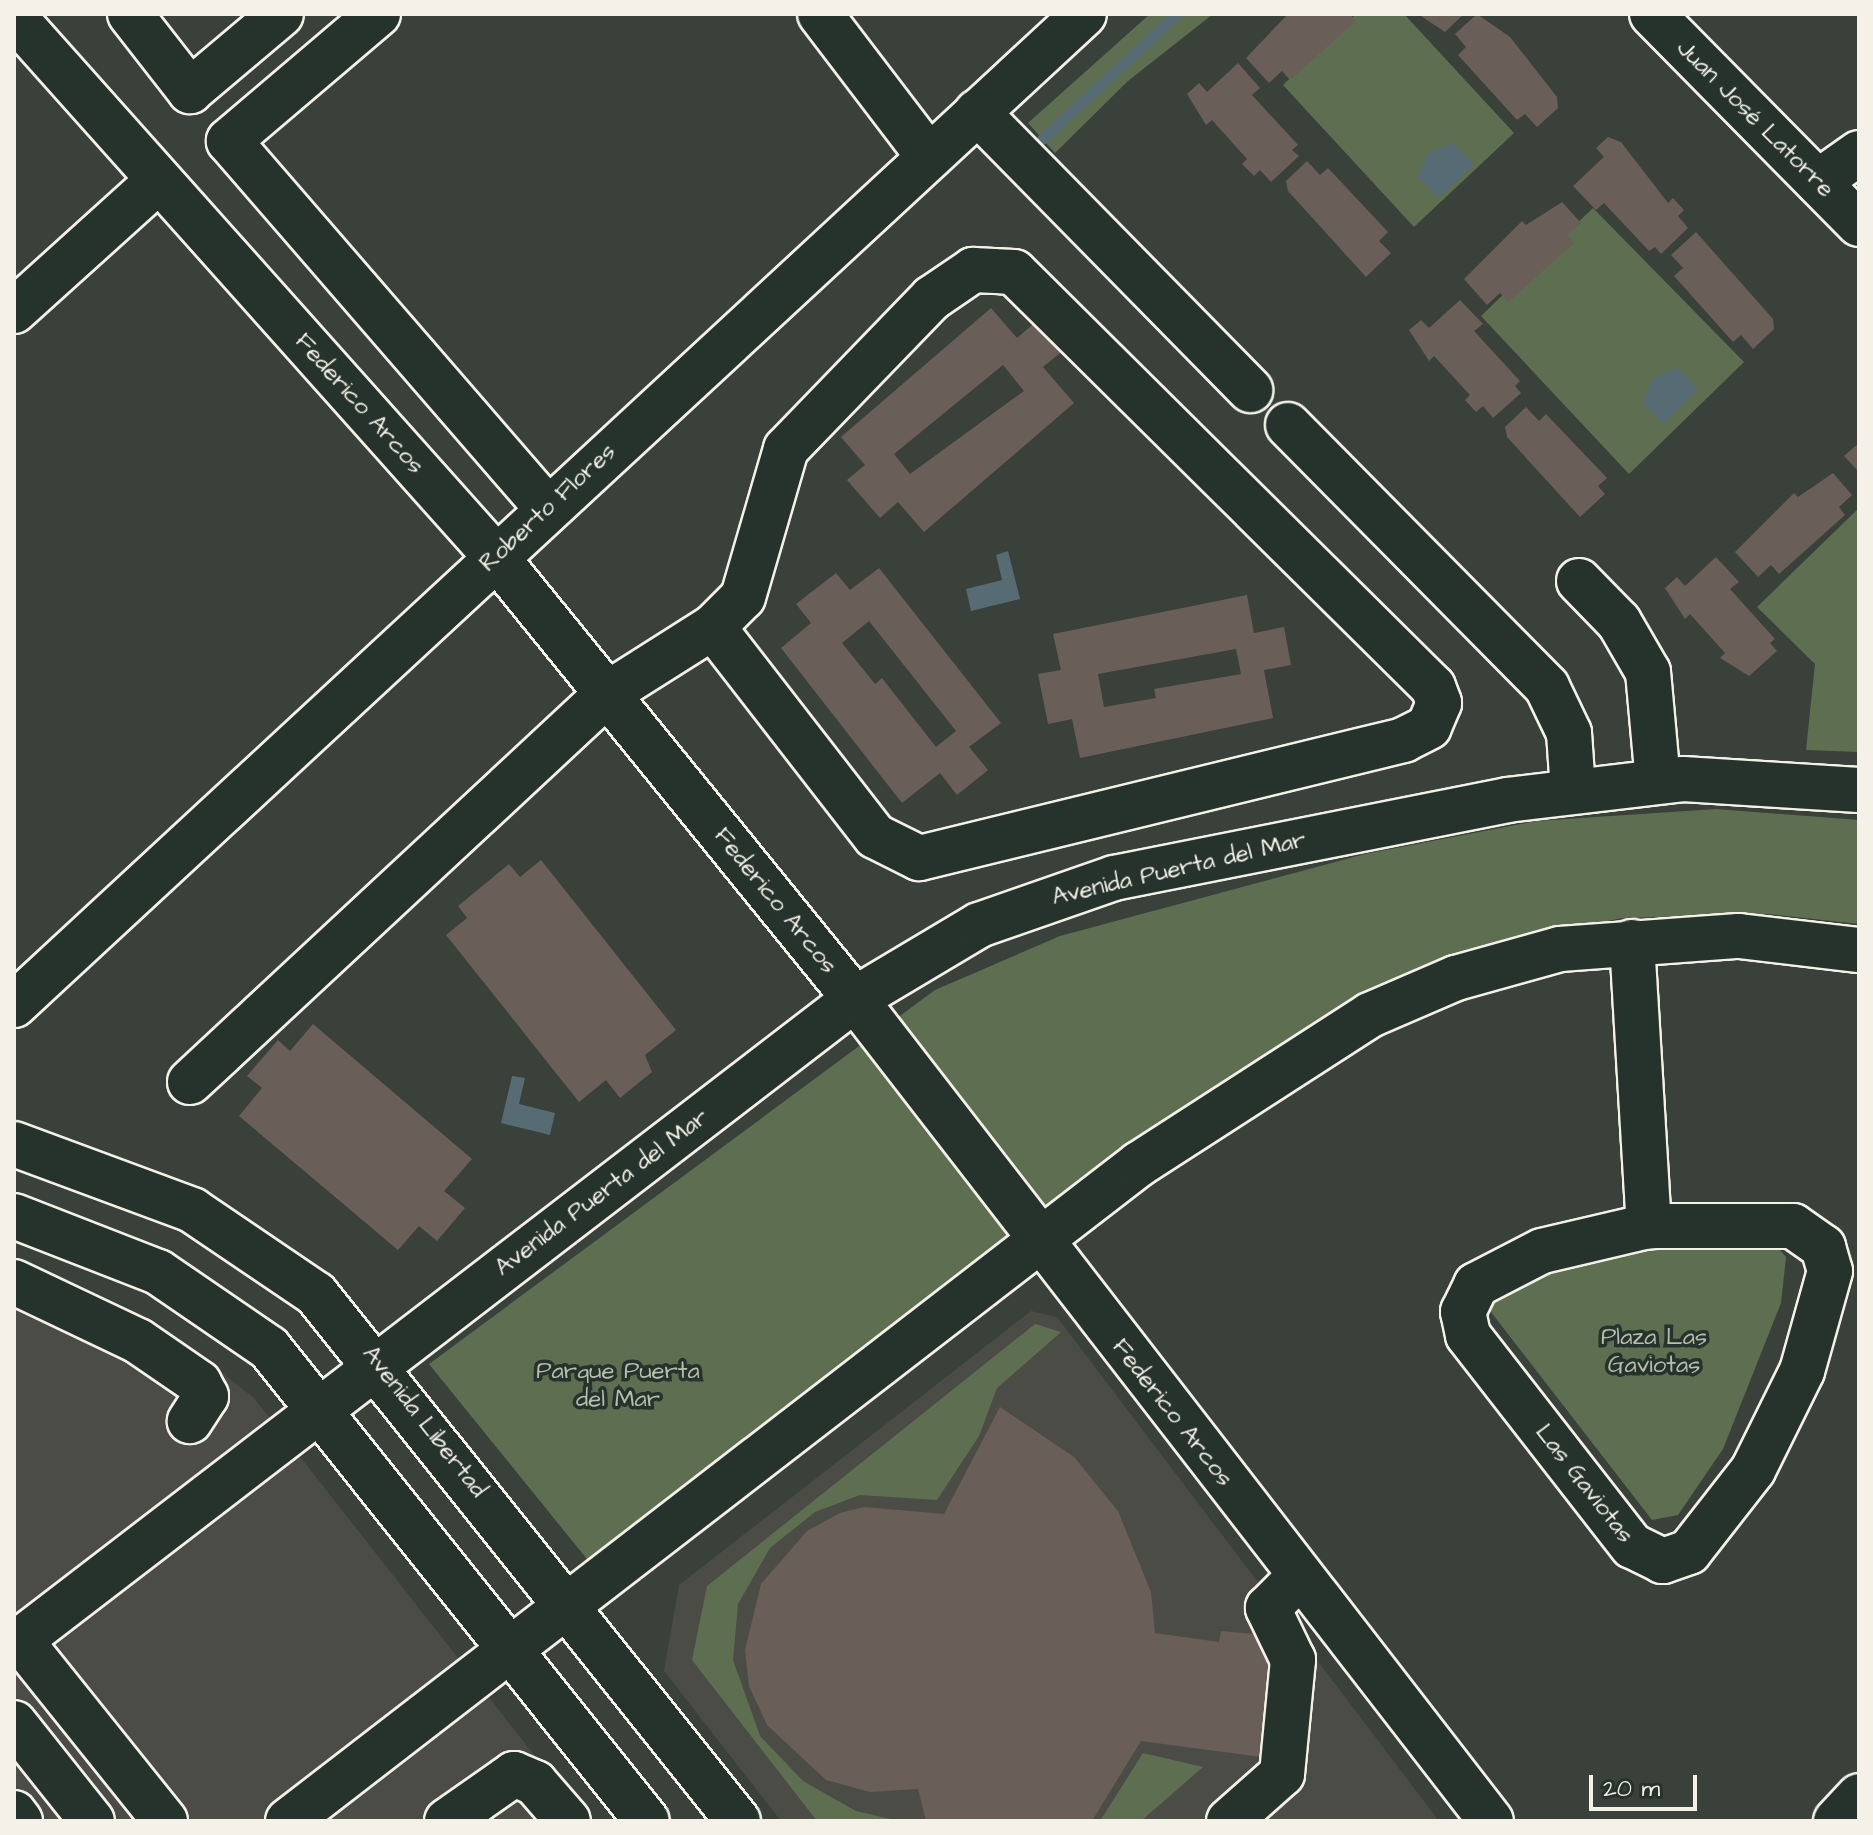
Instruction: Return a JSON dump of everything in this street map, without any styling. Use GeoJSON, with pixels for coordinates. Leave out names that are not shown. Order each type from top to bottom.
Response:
{"type":"FeatureCollection","features":[{"type":"Feature","properties":{"kind":"street"},"geometry":{"type":"LineString","coordinates":[[130,14],[190,91],[281,14]]}},
{"type":"Feature","properties":{"kind":"street"},"geometry":{"type":"LineString","coordinates":[[378,14],[229,141],[547,508]]}},
{"type":"Feature","properties":{"kind":"street"},"geometry":{"type":"LineString","coordinates":[[820,14],[929,157]]}},
{"type":"Feature","properties":{"kind":"street","name":"Juan José Latorre"},"geometry":{"type":"LineString","coordinates":[[1652,14],[1859,224]]}},
{"type":"Feature","properties":{"kind":"street","name":"Roberto Flores"},"geometry":{"type":"LineString","coordinates":[[14,1005],[977,112],[1063,21]]}},
{"type":"Feature","properties":{"kind":"street","name":"Federico Arcos"},"geometry":{"type":"LineString","coordinates":[[19,35],[158,181],[496,557],[855,999],[1038,1241],[1491,1821]]}},
{"type":"Feature","properties":{"kind":"street"},"geometry":{"type":"LineString","coordinates":[[977,112],[1250,390]]}},
{"type":"Feature","properties":{"kind":"street"},"geometry":{"type":"LineString","coordinates":[[1818,182],[1859,153]]}},
{"type":"Feature","properties":{"kind":"street"},"geometry":{"type":"LineString","coordinates":[[14,311],[158,181]]}},
{"type":"Feature","properties":{"kind":"street"},"geometry":{"type":"LineString","coordinates":[[190,1082],[607,694],[713,627],[743,597],[786,449],[932,298],[973,270],[1014,272],[1427,680],[1439,703],[1429,727],[1404,740],[919,858],[875,836],[713,627]]}},
{"type":"Feature","properties":{"kind":"street"},"geometry":{"type":"LineString","coordinates":[[1288,425],[1547,687],[1569,733],[1573,790]]}},
{"type":"Feature","properties":{"kind":"street"},"geometry":{"type":"LineString","coordinates":[[1579,581],[1619,622],[1648,672],[1658,781]]}},
{"type":"Feature","properties":{"kind":"street","name":"Avenida Puerta del Mar"},"geometry":{"type":"LineString","coordinates":[[17,1642],[855,999],[936,947],[1067,890],[1573,790],[1658,781],[1859,790]]}},
{"type":"Feature","properties":{"kind":"street"},"geometry":{"type":"LineString","coordinates":[[288,1821],[1038,1241],[1279,1068],[1370,1015],[1456,978],[1560,949],[1739,936],[1859,950]]}},
{"type":"Feature","properties":{"kind":"street"},"geometry":{"type":"LineString","coordinates":[[1632,942],[1649,1226]]}},
{"type":"Feature","properties":{"kind":"street","name":"Avenida Libertad"},"geometry":{"type":"LineString","coordinates":[[14,1144],[180,1205],[237,1235],[316,1294],[377,1364],[738,1821]]}},
{"type":"Feature","properties":{"kind":"street"},"geometry":{"type":"LineString","coordinates":[[14,1216],[200,1294],[269,1348],[323,1409],[647,1821]]}},
{"type":"Feature","properties":{"kind":"street","name":"Las Gaviotas"},"geometry":{"type":"LineString","coordinates":[[1649,1226],[1793,1226],[1823,1247],[1830,1271],[1802,1371],[1753,1470],[1689,1552],[1663,1561],[1632,1546],[1468,1335],[1463,1312],[1476,1285],[1542,1251],[1649,1226]]}},
{"type":"Feature","properties":{"kind":"street"},"geometry":{"type":"LineString","coordinates":[[14,1282],[138,1341],[199,1383],[206,1396],[190,1421]]}},
{"type":"Feature","properties":{"kind":"street"},"geometry":{"type":"LineString","coordinates":[[1229,1821],[1282,1774],[1293,1660],[1268,1608],[1300,1576]]}},
{"type":"Feature","properties":{"kind":"street"},"geometry":{"type":"LineString","coordinates":[[17,1642],[165,1821]]}},
{"type":"Feature","properties":{"kind":"street"},"geometry":{"type":"LineString","coordinates":[[14,1723],[92,1821]]}},
{"type":"Feature","properties":{"kind":"street"},"geometry":{"type":"LineString","coordinates":[[447,1821],[514,1774],[535,1783],[568,1821]]}},
{"type":"Feature","properties":{"kind":"street"},"geometry":{"type":"LineString","coordinates":[[1836,1821],[1859,1796]]}},
{"type":"Feature","properties":{"kind":"street"},"geometry":{"type":"LineString","coordinates":[[14,1813],[20,1821]]}},
{"type":"Feature","properties":{"kind":"shaded area"},"geometry":{"type":"Polygon","coordinates":[[[14,1272],[125,1313],[189,1347],[254,1398],[586,1821],[14,1821],[14,1272]]]}},
{"type":"Feature","properties":{"kind":"shaded area"},"geometry":{"type":"Polygon","coordinates":[[[1031,1311],[1057,1317],[1439,1821],[781,1821],[664,1671],[679,1585],[1031,1311]]]}},
{"type":"Feature","properties":{"kind":"green space"},"geometry":{"type":"Polygon","coordinates":[[[1150,14],[1213,14],[1128,81],[1055,153],[1028,123],[1150,14]]]}},
{"type":"Feature","properties":{"kind":"green space"},"geometry":{"type":"Polygon","coordinates":[[[1356,14],[1404,14],[1514,133],[1414,227],[1283,85],[1356,14]]]}},
{"type":"Feature","properties":{"kind":"green space"},"geometry":{"type":"Polygon","coordinates":[[[1593,208],[1744,362],[1629,474],[1481,316],[1593,208]]]}},
{"type":"Feature","properties":{"kind":"green space"},"geometry":{"type":"Polygon","coordinates":[[[1859,508],[1859,752],[1806,750],[1815,664],[1757,607],[1859,508]]]}},
{"type":"Feature","properties":{"kind":"green space","name":"Parque Puerta del Mar"},"geometry":{"type":"Polygon","coordinates":[[[1716,809],[1859,820],[1859,924],[1768,914],[1622,918],[1472,950],[1297,1033],[1115,1159],[595,1569],[429,1364],[935,990],[1060,936],[1365,854],[1536,821],[1716,809]]]}},
{"type":"Feature","properties":{"kind":"green space","name":"Plaza Las Gaviotas"},"geometry":{"type":"Polygon","coordinates":[[[1696,1242],[1778,1248],[1786,1257],[1781,1303],[1723,1449],[1678,1515],[1652,1520],[1487,1307],[1488,1292],[1602,1253],[1696,1242]]]}},
{"type":"Feature","properties":{"kind":"green space"},"geometry":{"type":"Polygon","coordinates":[[[1035,1324],[1061,1332],[997,1388],[979,1436],[937,1500],[860,1495],[815,1512],[770,1548],[738,1604],[733,1660],[760,1736],[803,1781],[856,1811],[899,1821],[817,1821],[692,1660],[707,1586],[1035,1324]]]}},
{"type":"Feature","properties":{"kind":"green space"},"geometry":{"type":"Polygon","coordinates":[[[1143,1753],[1203,1767],[1141,1821],[1100,1821],[1143,1753]]]}},
{"type":"Feature","properties":{"kind":"water"},"geometry":{"type":"Polygon","coordinates":[[[1453,143],[1474,164],[1439,198],[1417,177],[1428,153],[1453,143]]]}},
{"type":"Feature","properties":{"kind":"water"},"geometry":{"type":"Polygon","coordinates":[[[1677,368],[1698,389],[1663,424],[1642,402],[1653,378],[1677,368]]]}},
{"type":"Feature","properties":{"kind":"water"},"geometry":{"type":"Polygon","coordinates":[[[1008,551],[1020,599],[971,611],[966,589],[1002,580],[996,555],[1008,551]]]}},
{"type":"Feature","properties":{"kind":"water"},"geometry":{"type":"Polygon","coordinates":[[[512,1076],[525,1078],[519,1104],[555,1113],[550,1135],[501,1123],[512,1076]]]}},
{"type":"Feature","properties":{"kind":"building"},"geometry":{"type":"Polygon","coordinates":[[[1288,14],[1350,14],[1356,21],[1290,80],[1282,71],[1269,83],[1246,58],[1288,14]]]}},
{"type":"Feature","properties":{"kind":"building"},"geometry":{"type":"Polygon","coordinates":[[[1418,14],[1464,14],[1445,32],[1418,14]]]}},
{"type":"Feature","properties":{"kind":"building"},"geometry":{"type":"Polygon","coordinates":[[[1477,14],[1510,37],[1557,97],[1558,108],[1537,127],[1525,114],[1517,120],[1458,55],[1466,47],[1455,34],[1477,14]]]}},
{"type":"Feature","properties":{"kind":"building"},"geometry":{"type":"Polygon","coordinates":[[[1238,63],[1260,88],[1252,95],[1298,145],[1292,150],[1299,156],[1271,182],[1260,170],[1254,176],[1242,164],[1247,159],[1212,120],[1206,125],[1187,94],[1199,83],[1207,92],[1238,63]]]}},
{"type":"Feature","properties":{"kind":"building"},"geometry":{"type":"Polygon","coordinates":[[[1608,137],[1621,142],[1668,203],[1673,198],[1684,210],[1678,216],[1688,228],[1661,254],[1655,247],[1649,251],[1604,203],[1596,210],[1573,186],[1604,157],[1596,148],[1608,137]]]}},
{"type":"Feature","properties":{"kind":"building"},"geometry":{"type":"Polygon","coordinates":[[[1307,161],[1320,175],[1328,168],[1388,232],[1379,241],[1391,253],[1366,277],[1288,191],[1286,181],[1307,161]]]}},
{"type":"Feature","properties":{"kind":"building"},"geometry":{"type":"Polygon","coordinates":[[[1562,202],[1581,223],[1567,235],[1574,243],[1508,302],[1500,293],[1487,305],[1464,279],[1522,221],[1526,225],[1562,202]]]}},
{"type":"Feature","properties":{"kind":"building"},"geometry":{"type":"Polygon","coordinates":[[[1696,232],[1773,319],[1774,329],[1753,349],[1741,335],[1733,342],[1674,276],[1683,268],[1671,255],[1696,232]]]}},
{"type":"Feature","properties":{"kind":"building"},"geometry":{"type":"Polygon","coordinates":[[[1460,300],[1483,324],[1474,331],[1520,381],[1515,386],[1521,393],[1493,418],[1483,406],[1476,412],[1465,400],[1470,395],[1434,356],[1429,361],[1409,330],[1421,320],[1429,328],[1460,300]]]}},
{"type":"Feature","properties":{"kind":"building"},"geometry":{"type":"Polygon","coordinates":[[[991,308],[1017,338],[1039,319],[1065,349],[1043,367],[1074,403],[924,532],[898,502],[880,518],[847,480],[865,465],[841,437],[991,308]],[[1003,365],[894,454],[910,474],[1024,391],[1003,365]]]}},
{"type":"Feature","properties":{"kind":"building"},"geometry":{"type":"Polygon","coordinates":[[[1526,407],[1539,421],[1546,414],[1607,478],[1598,486],[1605,494],[1580,517],[1507,437],[1505,427],[1526,407]]]}},
{"type":"Feature","properties":{"kind":"building"},"geometry":{"type":"Polygon","coordinates":[[[1859,443],[1859,472],[1844,456],[1859,443]]]}},
{"type":"Feature","properties":{"kind":"building"},"geometry":{"type":"Polygon","coordinates":[[[1833,473],[1852,495],[1839,507],[1845,515],[1779,574],[1771,565],[1758,577],[1735,552],[1794,493],[1798,497],[1833,473]]]}},
{"type":"Feature","properties":{"kind":"building"},"geometry":{"type":"Polygon","coordinates":[[[1716,557],[1739,582],[1730,589],[1775,639],[1770,643],[1777,651],[1749,676],[1720,658],[1725,653],[1690,614],[1685,619],[1665,588],[1677,577],[1685,586],[1716,557]]]}},
{"type":"Feature","properties":{"kind":"building"},"geometry":{"type":"Polygon","coordinates":[[[879,568],[1001,723],[969,747],[988,770],[957,795],[940,773],[902,803],[781,648],[811,623],[796,604],[836,573],[850,590],[879,568]],[[869,621],[842,643],[875,684],[882,678],[936,747],[956,731],[869,621]]]}},
{"type":"Feature","properties":{"kind":"building"},"geometry":{"type":"Polygon","coordinates":[[[1247,595],[1254,633],[1284,627],[1291,665],[1264,670],[1273,718],[1080,758],[1072,719],[1048,724],[1038,674],[1061,670],[1053,634],[1247,595]],[[1236,649],[1098,674],[1104,707],[1156,698],[1154,689],[1241,674],[1236,649]]]}},
{"type":"Feature","properties":{"kind":"building"},"geometry":{"type":"Polygon","coordinates":[[[541,860],[676,1030],[645,1055],[652,1072],[620,1098],[606,1080],[579,1102],[446,935],[467,918],[458,906],[509,864],[520,877],[541,860]]]}},
{"type":"Feature","properties":{"kind":"building"},"geometry":{"type":"Polygon","coordinates":[[[313,1024],[472,1159],[444,1191],[465,1208],[437,1241],[419,1226],[398,1250],[239,1116],[262,1088],[247,1076],[278,1040],[290,1051],[313,1024]]]}},
{"type":"Feature","properties":{"kind":"building"},"geometry":{"type":"Polygon","coordinates":[[[1000,1407],[1074,1457],[1118,1511],[1151,1592],[1155,1633],[1219,1642],[1221,1631],[1265,1635],[1275,1650],[1261,1757],[1141,1741],[1092,1821],[926,1821],[918,1789],[870,1792],[826,1780],[767,1725],[749,1686],[745,1650],[761,1584],[807,1531],[840,1513],[864,1507],[944,1514],[1000,1407]]]}},
{"type":"Feature","properties":{"kind":"waterway"},"geometry":{"type":"LineString","coordinates":[[1042,139],[1177,14]]}}]}
